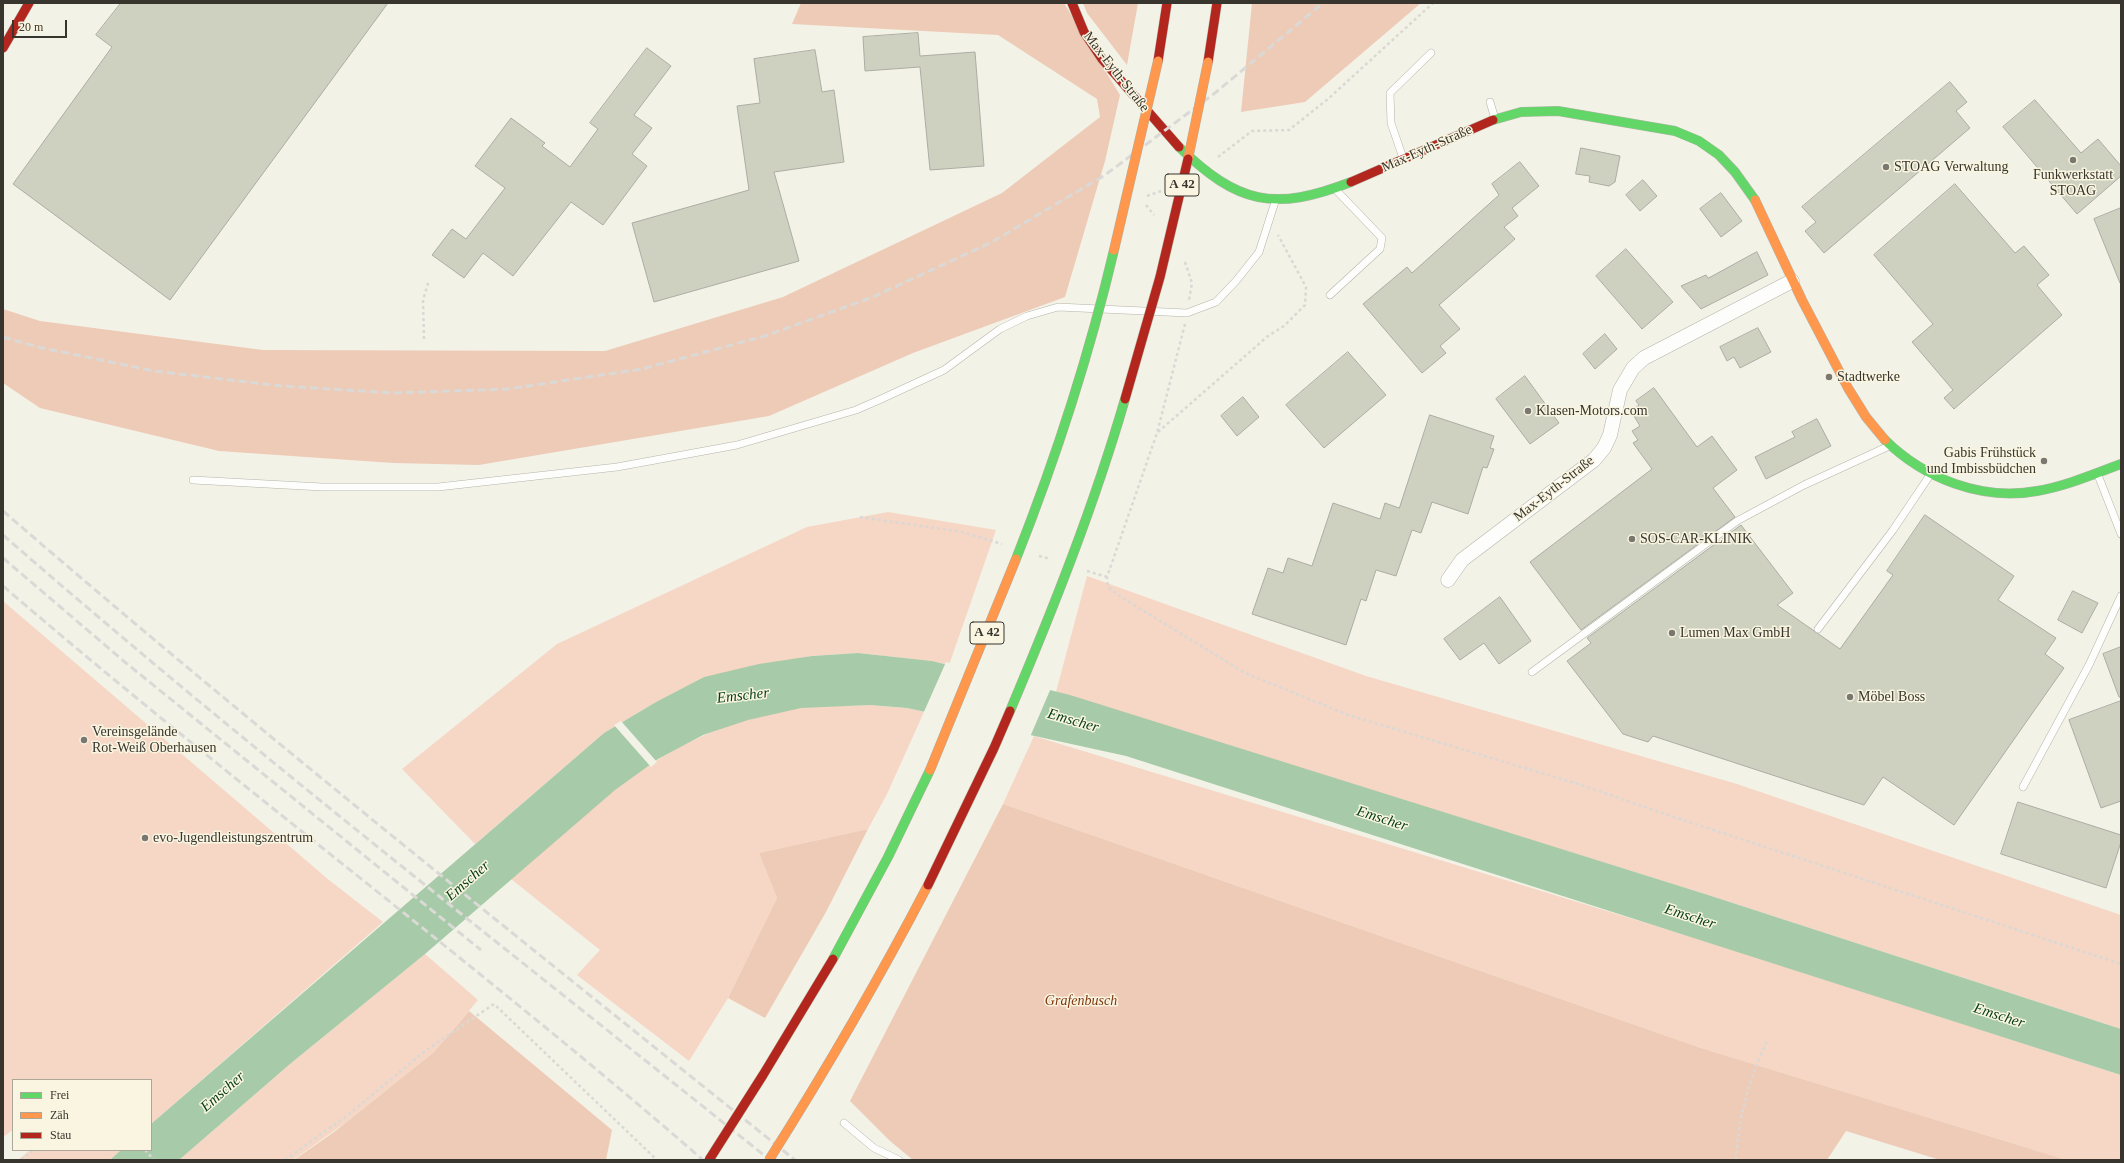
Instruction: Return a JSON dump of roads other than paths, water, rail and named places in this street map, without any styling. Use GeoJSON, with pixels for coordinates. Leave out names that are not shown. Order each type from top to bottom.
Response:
{"type":"FeatureCollection","features":[{"type":"Feature","properties":{"kind":"main road"},"geometry":{"type":"LineString","coordinates":[[3,48],[29,3]]}},
{"type":"Feature","properties":{"kind":"main road","name":"Max-Eyth-Straße"},"geometry":{"type":"LineString","coordinates":[[1072,3],[1077,20],[1089,40],[1154,120],[1205,171],[1238,192],[1276,200],[1290,201],[1313,197],[1404,160],[1495,119],[1518,113],[1542,110],[1658,128],[1686,135],[1699,142],[1738,172],[1754,196],[1778,246],[1792,281],[1866,417],[1891,445],[1931,473],[1970,489],[2012,494],[2044,490],[2121,464]]}},
{"type":"Feature","properties":{"kind":"main road","name":"A 42"},"geometry":{"type":"LineString","coordinates":[[709,1160],[788,1036],[851,927],[910,813],[940,746],[1024,542],[1091,343],[1121,225],[1158,61],[1167,3]]}},
{"type":"Feature","properties":{"kind":"main road","name":"A 42"},"geometry":{"type":"LineString","coordinates":[[769,1160],[832,1058],[896,945],[957,828],[1020,688],[1070,563],[1118,423],[1152,307],[1179,197],[1208,62],[1217,3]]}},
{"type":"Feature","properties":{"kind":"street","name":"Max-Eyth-Straße"},"geometry":{"type":"LineString","coordinates":[[1448,580],[1462,560],[1594,460],[1604,448],[1610,435],[1620,390],[1633,368],[1644,358],[1792,281]]}},
{"type":"Feature","properties":{"kind":"lane"},"geometry":{"type":"LineString","coordinates":[[1404,160],[1390,123],[1390,93],[1431,53]]}},
{"type":"Feature","properties":{"kind":"lane"},"geometry":{"type":"LineString","coordinates":[[1490,102],[1495,119]]}},
{"type":"Feature","properties":{"kind":"lane"},"geometry":{"type":"LineString","coordinates":[[1330,295],[1380,249],[1382,238],[1335,189]]}},
{"type":"Feature","properties":{"kind":"lane"},"geometry":{"type":"LineString","coordinates":[[193,480],[322,487],[438,486],[617,466],[737,445],[856,410],[880,400],[944,370],[1000,329],[1027,316],[1058,307],[1187,313],[1216,302],[1236,281],[1259,252],[1276,200]]}},
{"type":"Feature","properties":{"kind":"lane"},"geometry":{"type":"LineString","coordinates":[[1532,672],[1737,521],[1811,481],[1891,445]]}},
{"type":"Feature","properties":{"kind":"lane"},"geometry":{"type":"LineString","coordinates":[[1818,629],[1893,530],[1931,473]]}},
{"type":"Feature","properties":{"kind":"lane"},"geometry":{"type":"LineString","coordinates":[[2097,473],[2121,534]]}},
{"type":"Feature","properties":{"kind":"lane"},"geometry":{"type":"LineString","coordinates":[[2024,787],[2089,665],[2121,596]]}},
{"type":"Feature","properties":{"kind":"lane"},"geometry":{"type":"LineString","coordinates":[[844,1123],[874,1148],[899,1160]]}},
{"type":"Feature","properties":{"kind":"water","name":"Emscher"},"geometry":{"type":"Polygon","coordinates":[[[858,653],[932,661],[1070,695],[1705,894],[2121,1029],[2121,1075],[1126,756],[907,708],[870,705],[801,708],[748,720],[703,735],[658,759],[615,790],[425,954],[290,1064],[179,1160],[110,1160],[120,1151],[152,1151],[152,1123],[604,733],[656,702],[704,677],[759,664],[812,656],[858,653]]]}},
{"type":"Feature","properties":{"kind":"railway"},"geometry":{"type":"LineString","coordinates":[[3,337],[38,347],[154,371],[282,386],[394,393],[508,389],[642,369],[765,336],[873,297],[992,242],[1105,175],[1215,93],[1323,3]]}},
{"type":"Feature","properties":{"kind":"railway"},"geometry":{"type":"LineString","coordinates":[[3,511],[297,758],[795,1160]]}},
{"type":"Feature","properties":{"kind":"railway"},"geometry":{"type":"LineString","coordinates":[[3,535],[97,616],[287,774],[770,1160]]}},
{"type":"Feature","properties":{"kind":"railway"},"geometry":{"type":"LineString","coordinates":[[3,558],[126,663],[481,950]]}},
{"type":"Feature","properties":{"kind":"railway"},"geometry":{"type":"LineString","coordinates":[[3,586],[177,731],[530,1014],[703,1160]]}},
{"type":"Feature","properties":{"kind":"place","name":"Funkwerkstatt STOAG"},"geometry":{"type":"Point","coordinates":[2073,160]}},
{"type":"Feature","properties":{"kind":"place","name":"STOAG Verwaltung"},"geometry":{"type":"Point","coordinates":[1886,167]}},
{"type":"Feature","properties":{"kind":"place","name":"Stadtwerke"},"geometry":{"type":"Point","coordinates":[1829,377]}},
{"type":"Feature","properties":{"kind":"place","name":"Klasen-Motors.com"},"geometry":{"type":"Point","coordinates":[1528,411]}},
{"type":"Feature","properties":{"kind":"place","name":"Gabis Frühstück und Imbissbüdchen"},"geometry":{"type":"Point","coordinates":[2044,461]}},
{"type":"Feature","properties":{"kind":"place","name":"SOS-CAR-KLINIK"},"geometry":{"type":"Point","coordinates":[1632,539]}},
{"type":"Feature","properties":{"kind":"place","name":"Lumen Max GmbH"},"geometry":{"type":"Point","coordinates":[1672,633]}},
{"type":"Feature","properties":{"kind":"place","name":"Möbel Boss"},"geometry":{"type":"Point","coordinates":[1850,697]}},
{"type":"Feature","properties":{"kind":"place","name":"Vereinsgelände Rot-Weiß Oberhausen"},"geometry":{"type":"Point","coordinates":[84,740]}},
{"type":"Feature","properties":{"kind":"place","name":"evo-Jugendleistungszentrum"},"geometry":{"type":"Point","coordinates":[145,838]}},
{"type":"Feature","properties":{"kind":"park label","name":"Grafenbusch"},"geometry":{"type":"Point","coordinates":[1081,1001]}}]}
